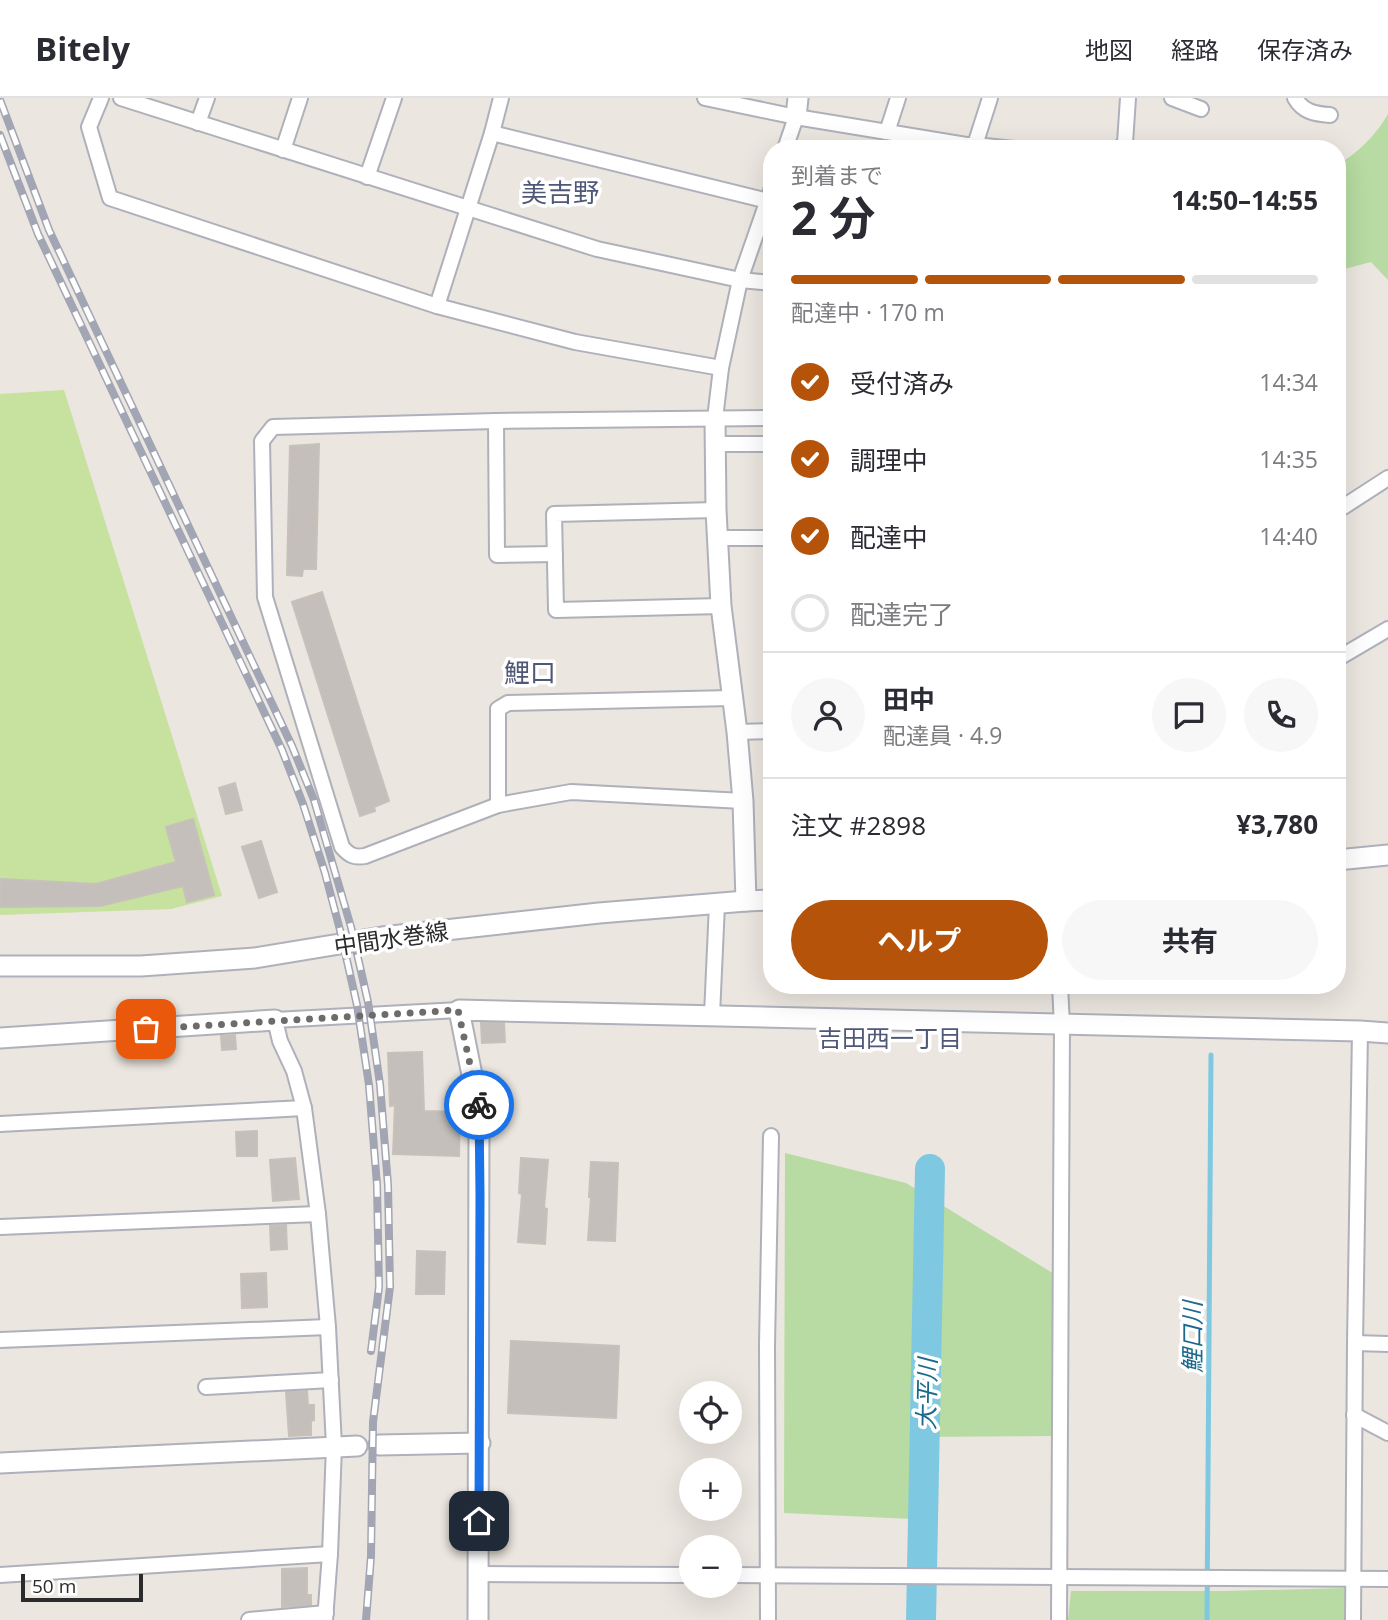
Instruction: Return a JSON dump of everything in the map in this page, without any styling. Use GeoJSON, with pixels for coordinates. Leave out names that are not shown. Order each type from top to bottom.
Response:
{"type":"FeatureCollection","features":[{"type":"Feature","properties":{"kind":"street"},"geometry":{"type":"LineString","coordinates":[[100,98],[89,127],[110,198],[437,306],[575,342],[720,368]]}},
{"type":"Feature","properties":{"kind":"street"},"geometry":{"type":"LineString","coordinates":[[121,98],[597,249],[740,280],[763,282]]}},
{"type":"Feature","properties":{"kind":"street"},"geometry":{"type":"LineString","coordinates":[[198,123],[207,98]]}},
{"type":"Feature","properties":{"kind":"street"},"geometry":{"type":"LineString","coordinates":[[283,150],[300,98]]}},
{"type":"Feature","properties":{"kind":"street"},"geometry":{"type":"LineString","coordinates":[[367,177],[394,98]]}},
{"type":"Feature","properties":{"kind":"street"},"geometry":{"type":"LineString","coordinates":[[437,306],[501,98]]}},
{"type":"Feature","properties":{"kind":"street"},"geometry":{"type":"LineString","coordinates":[[705,98],[797,108],[887,132],[934,140]]}},
{"type":"Feature","properties":{"kind":"street"},"geometry":{"type":"LineString","coordinates":[[887,132],[898,98]]}},
{"type":"Feature","properties":{"kind":"street"},"geometry":{"type":"LineString","coordinates":[[972,140],[990,98]]}},
{"type":"Feature","properties":{"kind":"street"},"geometry":{"type":"LineString","coordinates":[[1125,140],[1128,98]]}},
{"type":"Feature","properties":{"kind":"street"},"geometry":{"type":"LineString","coordinates":[[1172,98],[1201,109]]}},
{"type":"Feature","properties":{"kind":"street"},"geometry":{"type":"LineString","coordinates":[[1295,98],[1299,105],[1312,114],[1330,115]]}},
{"type":"Feature","properties":{"kind":"street"},"geometry":{"type":"LineString","coordinates":[[788,140],[797,108]]}},
{"type":"Feature","properties":{"kind":"street"},"geometry":{"type":"LineString","coordinates":[[492,133],[763,195]]}},
{"type":"Feature","properties":{"kind":"street"},"geometry":{"type":"LineString","coordinates":[[746,901],[743,801],[721,606],[715,419],[720,368],[740,280],[763,216]]}},
{"type":"Feature","properties":{"kind":"street"},"geometry":{"type":"LineString","coordinates":[[743,801],[570,792],[498,805],[365,856],[356,858],[347,853],[342,847],[264,597],[262,441],[273,427],[763,418]]}},
{"type":"Feature","properties":{"kind":"street"},"geometry":{"type":"LineString","coordinates":[[496,421],[497,555],[555,554]]}},
{"type":"Feature","properties":{"kind":"street"},"geometry":{"type":"LineString","coordinates":[[715,444],[763,444]]}},
{"type":"Feature","properties":{"kind":"street"},"geometry":{"type":"LineString","coordinates":[[1346,505],[1388,478]]}},
{"type":"Feature","properties":{"kind":"street"},"geometry":{"type":"LineString","coordinates":[[716,510],[554,514],[556,610],[721,606]]}},
{"type":"Feature","properties":{"kind":"street"},"geometry":{"type":"LineString","coordinates":[[718,538],[763,538]]}},
{"type":"Feature","properties":{"kind":"street"},"geometry":{"type":"LineString","coordinates":[[1346,654],[1388,629]]}},
{"type":"Feature","properties":{"kind":"street"},"geometry":{"type":"LineString","coordinates":[[498,805],[498,709],[508,704],[732,698]]}},
{"type":"Feature","properties":{"kind":"street"},"geometry":{"type":"LineString","coordinates":[[737,732],[763,731]]}},
{"type":"Feature","properties":{"kind":"street"},"geometry":{"type":"LineString","coordinates":[[1346,859],[1388,855]]}},
{"type":"Feature","properties":{"kind":"street","name":"中間水巻線"},"geometry":{"type":"LineString","coordinates":[[4,967],[141,966],[255,958],[382,937],[599,913],[763,900]]}},
{"type":"Feature","properties":{"kind":"street"},"geometry":{"type":"LineString","coordinates":[[712,1015],[718,904]]}},
{"type":"Feature","properties":{"kind":"street"},"geometry":{"type":"LineString","coordinates":[[1059,1620],[1060,994]]}},
{"type":"Feature","properties":{"kind":"street"},"geometry":{"type":"LineString","coordinates":[[458,1010],[480,1110],[478,1620]]}},
{"type":"Feature","properties":{"kind":"street"},"geometry":{"type":"LineString","coordinates":[[0,1038],[458,1010],[1388,1033]]}},
{"type":"Feature","properties":{"kind":"street"},"geometry":{"type":"LineString","coordinates":[[249,1620],[325,1616],[330,1554],[334,1446],[328,1327],[318,1214],[304,1108],[275,1020]]}},
{"type":"Feature","properties":{"kind":"street"},"geometry":{"type":"LineString","coordinates":[[1353,1620],[1360,1031]]}},
{"type":"Feature","properties":{"kind":"street"},"geometry":{"type":"LineString","coordinates":[[0,1125],[304,1108]]}},
{"type":"Feature","properties":{"kind":"street"},"geometry":{"type":"LineString","coordinates":[[768,1620],[767,1345],[771,1136]]}},
{"type":"Feature","properties":{"kind":"street"},"geometry":{"type":"LineString","coordinates":[[0,1227],[318,1214]]}},
{"type":"Feature","properties":{"kind":"street"},"geometry":{"type":"LineString","coordinates":[[0,1340],[328,1327]]}},
{"type":"Feature","properties":{"kind":"street"},"geometry":{"type":"LineString","coordinates":[[1355,1343],[1388,1344]]}},
{"type":"Feature","properties":{"kind":"street"},"geometry":{"type":"LineString","coordinates":[[206,1387],[331,1380]]}},
{"type":"Feature","properties":{"kind":"street"},"geometry":{"type":"LineString","coordinates":[[1354,1415],[1388,1433]]}},
{"type":"Feature","properties":{"kind":"street"},"geometry":{"type":"LineString","coordinates":[[379,1445],[480,1443]]}},
{"type":"Feature","properties":{"kind":"street"},"geometry":{"type":"LineString","coordinates":[[0,1463],[357,1446]]}},
{"type":"Feature","properties":{"kind":"street"},"geometry":{"type":"LineString","coordinates":[[0,1575],[330,1554]]}},
{"type":"Feature","properties":{"kind":"street"},"geometry":{"type":"LineString","coordinates":[[478,1574],[679,1575]]}},
{"type":"Feature","properties":{"kind":"street"},"geometry":{"type":"LineString","coordinates":[[742,1575],[1388,1579]]}},
{"type":"Feature","properties":{"kind":"green space"},"geometry":{"type":"Polygon","coordinates":[[[1388,114],[1388,280],[1371,262],[1346,269],[1346,159],[1378,129],[1388,114]]]}},
{"type":"Feature","properties":{"kind":"green space"},"geometry":{"type":"Polygon","coordinates":[[[64,390],[222,896],[171,909],[0,915],[0,394],[64,390]]]}},
{"type":"Feature","properties":{"kind":"green space"},"geometry":{"type":"Polygon","coordinates":[[[785,1153],[906,1183],[1059,1277],[1056,1436],[914,1437],[912,1519],[784,1513],[785,1153]]]}},
{"type":"Feature","properties":{"kind":"green space"},"geometry":{"type":"Polygon","coordinates":[[[1348,1588],[1347,1620],[1068,1620],[1071,1591],[1348,1588]]]}},
{"type":"Feature","properties":{"kind":"building"},"geometry":{"type":"Polygon","coordinates":[[[319,444],[316,569],[303,569],[302,576],[287,575],[290,446],[319,444]]]}},
{"type":"Feature","properties":{"kind":"building"},"geometry":{"type":"Polygon","coordinates":[[[322,592],[389,801],[374,807],[375,811],[360,816],[292,602],[322,592]]]}},
{"type":"Feature","properties":{"kind":"building"},"geometry":{"type":"Polygon","coordinates":[[[235,783],[242,810],[226,814],[219,788],[235,783]]]}},
{"type":"Feature","properties":{"kind":"building"},"geometry":{"type":"Polygon","coordinates":[[[193,819],[214,895],[187,902],[183,886],[100,906],[0,907],[0,879],[96,884],[176,862],[166,827],[193,819]]]}},
{"type":"Feature","properties":{"kind":"building"},"geometry":{"type":"Polygon","coordinates":[[[261,841],[277,892],[259,898],[242,847],[261,841]]]}},
{"type":"Feature","properties":{"kind":"building"},"geometry":{"type":"Polygon","coordinates":[[[481,1023],[504,1023],[505,1042],[482,1043],[481,1023]]]}},
{"type":"Feature","properties":{"kind":"building"},"geometry":{"type":"Polygon","coordinates":[[[235,1035],[236,1049],[222,1050],[221,1036],[235,1035]]]}},
{"type":"Feature","properties":{"kind":"building"},"geometry":{"type":"Polygon","coordinates":[[[422,1052],[424,1111],[460,1112],[459,1156],[393,1154],[395,1105],[390,1106],[388,1053],[422,1052]]]}},
{"type":"Feature","properties":{"kind":"building"},"geometry":{"type":"Polygon","coordinates":[[[257,1131],[257,1156],[237,1156],[236,1132],[257,1131]]]}},
{"type":"Feature","properties":{"kind":"building"},"geometry":{"type":"Polygon","coordinates":[[[295,1158],[299,1199],[273,1201],[270,1160],[295,1158]]]}},
{"type":"Feature","properties":{"kind":"building"},"geometry":{"type":"Polygon","coordinates":[[[521,1158],[548,1160],[544,1208],[547,1209],[545,1244],[518,1242],[522,1194],[519,1193],[521,1158]]]}},
{"type":"Feature","properties":{"kind":"building"},"geometry":{"type":"Polygon","coordinates":[[[591,1162],[618,1163],[615,1241],[588,1240],[591,1162]]]}},
{"type":"Feature","properties":{"kind":"building"},"geometry":{"type":"Polygon","coordinates":[[[286,1225],[287,1249],[271,1250],[270,1226],[286,1225]]]}},
{"type":"Feature","properties":{"kind":"building"},"geometry":{"type":"Polygon","coordinates":[[[417,1251],[445,1252],[444,1294],[416,1294],[417,1251]]]}},
{"type":"Feature","properties":{"kind":"building"},"geometry":{"type":"Polygon","coordinates":[[[266,1273],[267,1307],[242,1308],[241,1274],[266,1273]]]}},
{"type":"Feature","properties":{"kind":"building"},"geometry":{"type":"Polygon","coordinates":[[[511,1341],[619,1346],[616,1418],[508,1413],[511,1341]]]}},
{"type":"Feature","properties":{"kind":"building"},"geometry":{"type":"Polygon","coordinates":[[[307,1391],[308,1405],[314,1405],[311,1435],[289,1436],[286,1392],[307,1391]]]}},
{"type":"Feature","properties":{"kind":"building"},"geometry":{"type":"Polygon","coordinates":[[[307,1568],[307,1595],[311,1595],[311,1605],[282,1607],[282,1569],[307,1568]]]}},
{"type":"Feature","properties":{"kind":"waterway","name":"鯉口川"},"geometry":{"type":"LineString","coordinates":[[1207,1620],[1211,1055]]}},
{"type":"Feature","properties":{"kind":"waterway","name":"大平川"},"geometry":{"type":"LineString","coordinates":[[921,1620],[930,1169]]}},
{"type":"Feature","properties":{"kind":"railway"},"geometry":{"type":"LineString","coordinates":[[0,100],[49,230],[292,746],[314,800],[351,927],[368,1002],[380,1084],[388,1185],[390,1287],[373,1422],[371,1556],[366,1620]]}},
{"type":"Feature","properties":{"kind":"railway"},"geometry":{"type":"LineString","coordinates":[[0,135],[38,234],[282,750],[325,873],[357,1005],[369,1085],[377,1185],[379,1287],[371,1351]]}},
{"type":"Feature","properties":{"kind":"way so far"},"geometry":{"type":"LineString","coordinates":[[146,1029],[458,1010],[479,1105]]}},
{"type":"Feature","properties":{"kind":"district","name":"美吉野"},"geometry":{"type":"Point","coordinates":[560,192]}},
{"type":"Feature","properties":{"kind":"district","name":"鯉口"},"geometry":{"type":"Point","coordinates":[530,672]}},
{"type":"Feature","properties":{"kind":"district","name":"吉田西一丁目"},"geometry":{"type":"Point","coordinates":[890,1037]}},
{"type":"Feature","properties":{"kind":"route"},"geometry":{"type":"LineString","coordinates":[[479,1105],[479,1521]]}}]}
